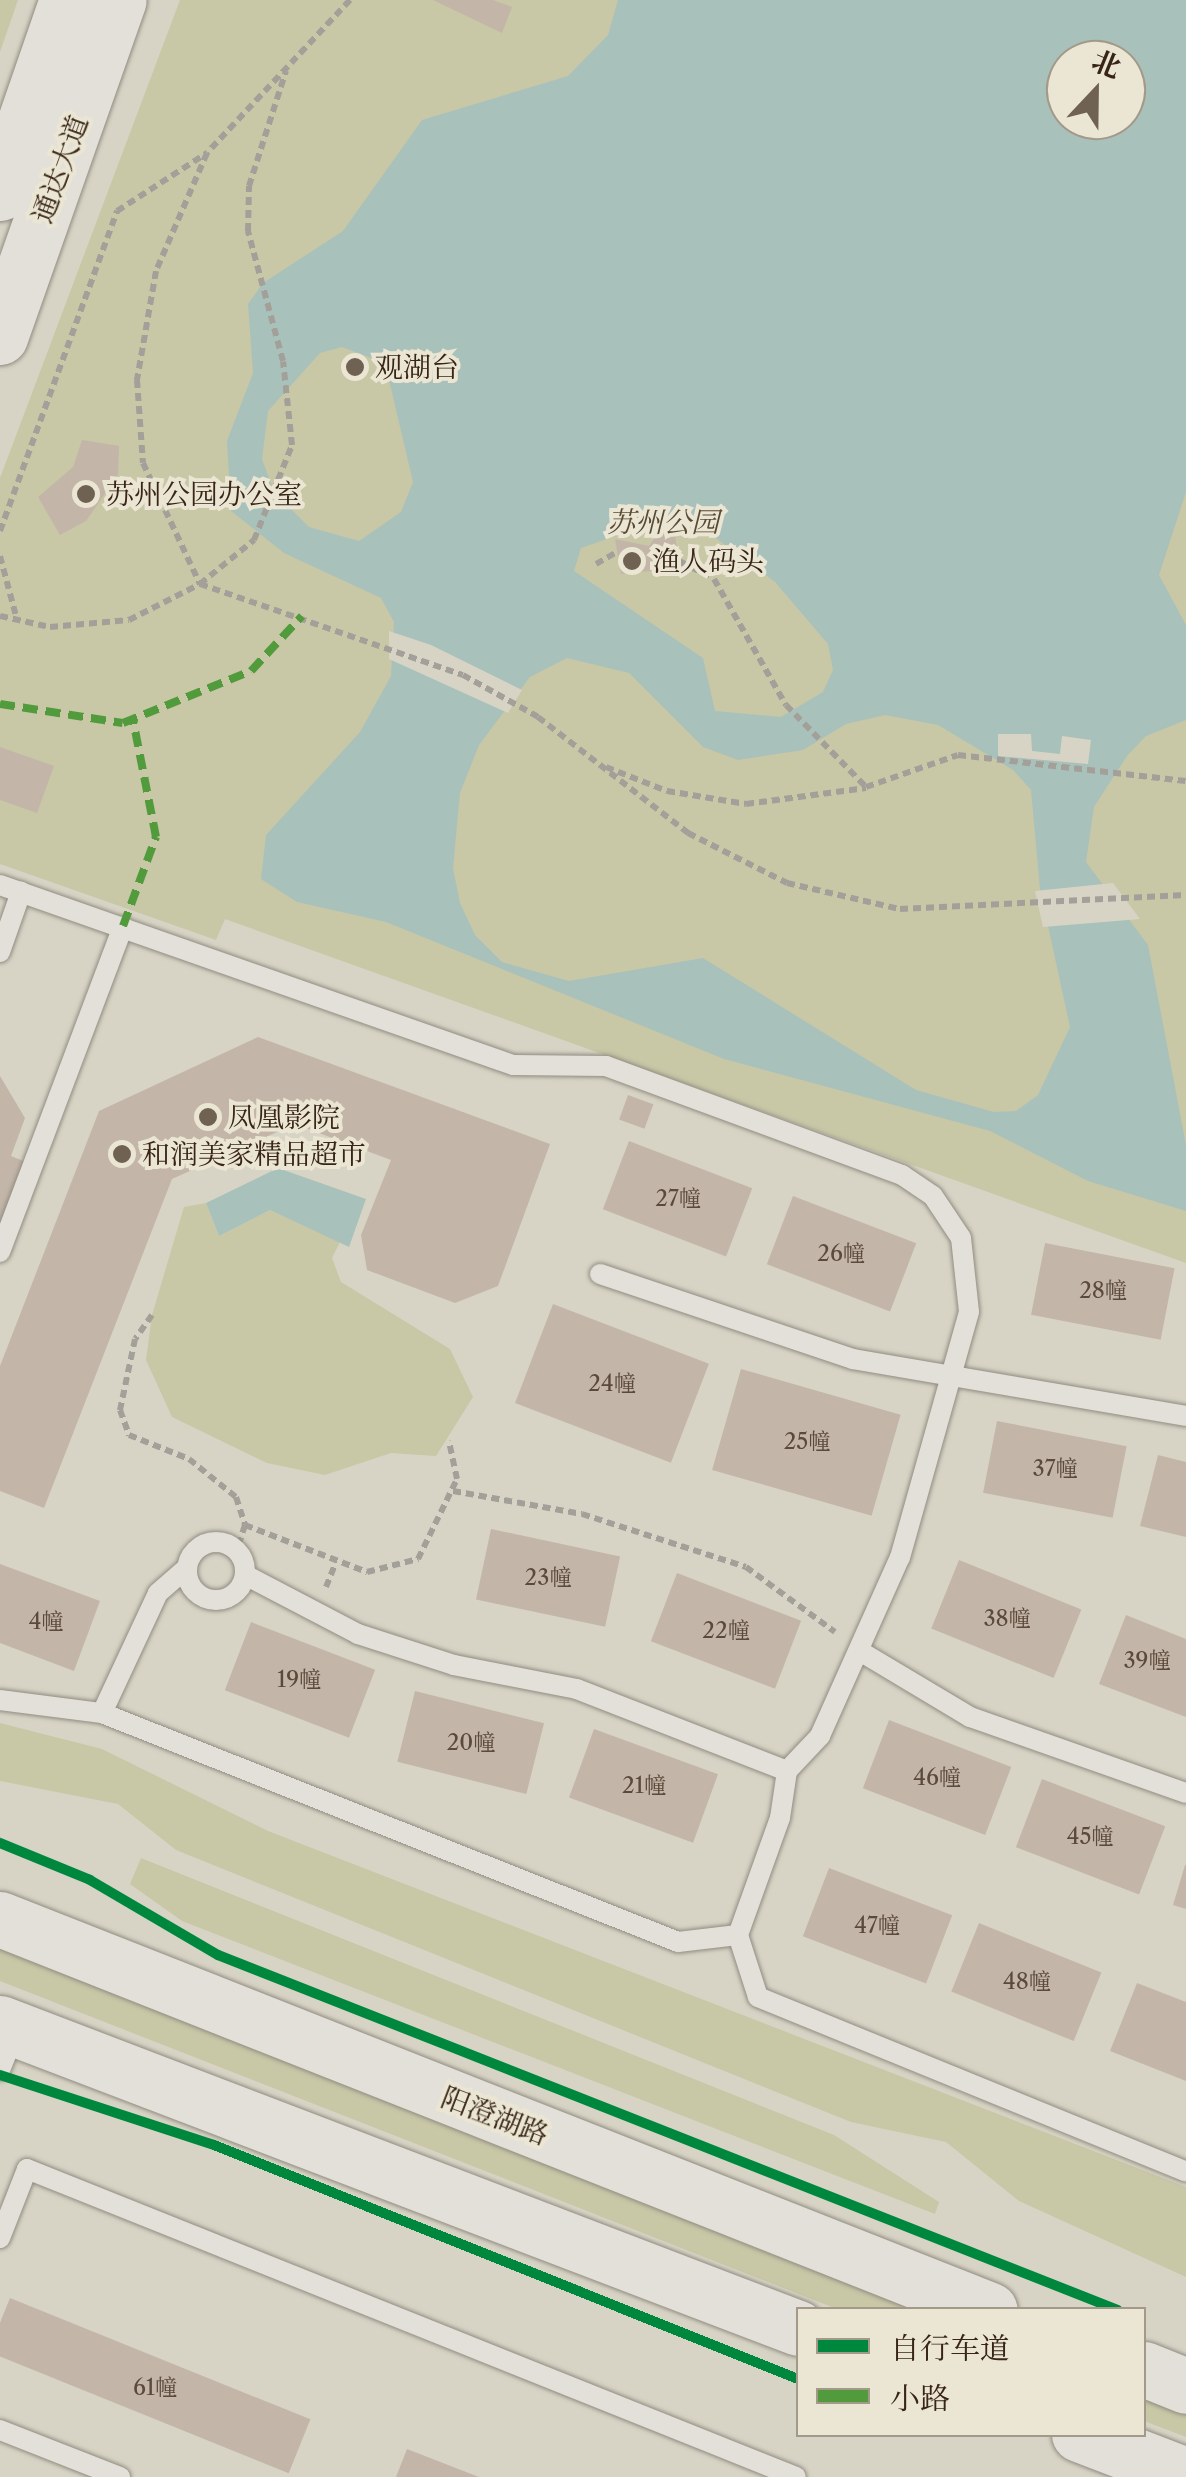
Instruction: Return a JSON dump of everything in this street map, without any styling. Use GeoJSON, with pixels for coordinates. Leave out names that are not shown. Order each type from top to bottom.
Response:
{"type":"FeatureCollection","features":[{"type":"Feature","properties":{"kind":"main road","name":"通达大道"},"geometry":{"type":"LineString","coordinates":[[0,194],[67,0]]}},
{"type":"Feature","properties":{"kind":"main road","name":"通达大道"},"geometry":{"type":"LineString","coordinates":[[0,337],[120,0]]}},
{"type":"Feature","properties":{"kind":"main road","name":"阳澄湖路"},"geometry":{"type":"LineString","coordinates":[[0,1919],[982,2307]]}},
{"type":"Feature","properties":{"kind":"main road"},"geometry":{"type":"LineString","coordinates":[[5,2041],[796,2327]]}},
{"type":"Feature","properties":{"kind":"main road"},"geometry":{"type":"LineString","coordinates":[[1146,2371],[1186,2386]]}},
{"type":"Feature","properties":{"kind":"main road"},"geometry":{"type":"LineString","coordinates":[[1087,2437],[1186,2475]]}},
{"type":"Feature","properties":{"kind":"lane"},"geometry":{"type":"LineString","coordinates":[[0,886],[513,1065],[606,1066],[902,1174],[933,1196],[970,1270],[953,1377],[863,1653],[820,1736],[786,1770],[780,1818],[738,1935],[758,1998],[1186,2172]]}},
{"type":"Feature","properties":{"kind":"lane"},"geometry":{"type":"LineString","coordinates":[[0,952],[21,892]]}},
{"type":"Feature","properties":{"kind":"lane"},"geometry":{"type":"LineString","coordinates":[[0,1252],[123,926]]}},
{"type":"Feature","properties":{"kind":"lane"},"geometry":{"type":"LineString","coordinates":[[600,1274],[853,1359],[1186,1416]]}},
{"type":"Feature","properties":{"kind":"lane"},"geometry":{"type":"LineString","coordinates":[[102,1713],[158,1593],[210,1542],[236,1550],[245,1575],[358,1634],[454,1666],[577,1689],[786,1770]]}},
{"type":"Feature","properties":{"kind":"lane"},"geometry":{"type":"LineString","coordinates":[[186,1568],[198,1595],[218,1601],[245,1575]]}},
{"type":"Feature","properties":{"kind":"lane"},"geometry":{"type":"LineString","coordinates":[[863,1653],[970,1717],[1186,1793]]}},
{"type":"Feature","properties":{"kind":"lane"},"geometry":{"type":"LineString","coordinates":[[0,1700],[102,1713],[637,1931],[710,1944],[738,1935]]}},
{"type":"Feature","properties":{"kind":"lane"},"geometry":{"type":"LineString","coordinates":[[0,2238],[28,2169],[796,2477]]}},
{"type":"Feature","properties":{"kind":"lane"},"geometry":{"type":"LineString","coordinates":[[0,2430],[120,2477]]}},
{"type":"Feature","properties":{"kind":"path"},"geometry":{"type":"LineString","coordinates":[[0,531],[118,212],[208,152],[350,0]]}},
{"type":"Feature","properties":{"kind":"path"},"geometry":{"type":"LineString","coordinates":[[0,616],[18,621],[129,620],[200,584],[254,540],[292,445],[291,402],[254,275],[249,186],[287,68]]}},
{"type":"Feature","properties":{"kind":"path"},"geometry":{"type":"LineString","coordinates":[[208,152],[156,271],[138,380],[144,463],[200,584],[369,638],[522,707],[688,834],[787,884],[900,909],[1023,906],[1186,895]]}},
{"type":"Feature","properties":{"kind":"path"},"geometry":{"type":"LineString","coordinates":[[596,564],[615,553]]}},
{"type":"Feature","properties":{"kind":"path"},"geometry":{"type":"LineString","coordinates":[[0,556],[18,621]]}},
{"type":"Feature","properties":{"kind":"path"},"geometry":{"type":"LineString","coordinates":[[680,561],[714,579],[786,705],[838,753],[866,788]]}},
{"type":"Feature","properties":{"kind":"path"},"geometry":{"type":"LineString","coordinates":[[596,763],[668,792],[746,804],[866,788],[958,756],[1138,772],[1186,781]]}},
{"type":"Feature","properties":{"kind":"path"},"geometry":{"type":"LineString","coordinates":[[152,1315],[135,1339],[120,1410],[130,1435],[216,1476],[245,1525],[367,1572],[418,1559],[453,1491],[449,1441]]}},
{"type":"Feature","properties":{"kind":"path"},"geometry":{"type":"LineString","coordinates":[[453,1491],[582,1514],[746,1567],[863,1653]]}},
{"type":"Feature","properties":{"kind":"path"},"geometry":{"type":"LineString","coordinates":[[236,1550],[245,1525]]}},
{"type":"Feature","properties":{"kind":"green space"},"geometry":{"type":"Polygon","coordinates":[[[0,0],[18,0],[0,52],[0,0]]]}},
{"type":"Feature","properties":{"kind":"green space","name":"苏州公园"},"geometry":{"type":"Polygon","coordinates":[[[180,0],[1186,0],[1186,1263],[225,919],[216,940],[0,864],[0,478],[180,0]]]}},
{"type":"Feature","properties":{"kind":"green space"},"geometry":{"type":"Polygon","coordinates":[[[206,1203],[219,1236],[270,1210],[340,1242],[332,1258],[341,1282],[450,1349],[473,1397],[436,1456],[391,1453],[325,1475],[267,1463],[172,1417],[146,1360],[152,1315],[184,1207],[206,1203]]]}},
{"type":"Feature","properties":{"kind":"green space"},"geometry":{"type":"Polygon","coordinates":[[[0,1723],[102,1749],[268,1831],[1186,2187],[1186,2277],[1019,2201],[946,2142],[851,2122],[176,1850],[118,1804],[0,1781],[0,1723]]]}},
{"type":"Feature","properties":{"kind":"green space"},"geometry":{"type":"Polygon","coordinates":[[[141,1858],[834,2135],[939,2202],[935,2214],[182,1921],[130,1884],[141,1858]]]}},
{"type":"Feature","properties":{"kind":"green space"},"geometry":{"type":"Polygon","coordinates":[[[0,1938],[935,2307],[832,2307],[0,1981],[0,1938]]]}},
{"type":"Feature","properties":{"kind":"green space"},"geometry":{"type":"Polygon","coordinates":[[[1146,2391],[1186,2406],[1186,2437],[1146,2422],[1146,2391]]]}},
{"type":"Feature","properties":{"kind":"water"},"geometry":{"type":"Polygon","coordinates":[[[618,0],[1186,0],[1186,492],[1159,575],[1186,625],[1186,720],[1146,736],[1127,756],[1094,807],[1086,862],[1148,945],[1186,1145],[1186,1211],[1088,1181],[990,1131],[724,1059],[386,922],[297,902],[261,879],[266,835],[360,732],[391,676],[394,622],[381,598],[284,553],[231,511],[227,441],[253,373],[248,304],[263,283],[343,231],[422,120],[568,76],[608,35],[618,0]],[[342,347],[320,353],[268,411],[262,459],[274,492],[309,527],[359,541],[401,512],[413,482],[385,363],[342,347]],[[639,528],[581,548],[574,571],[703,658],[715,711],[781,717],[823,692],[833,670],[828,644],[775,582],[713,536],[639,528]],[[567,658],[530,677],[479,745],[460,793],[453,868],[460,903],[475,935],[502,962],[569,981],[703,958],[916,1090],[994,1112],[1016,1111],[1038,1095],[1070,1027],[1040,889],[1031,790],[1013,770],[938,725],[885,715],[846,724],[803,750],[738,760],[703,747],[629,673],[567,658]]]}},
{"type":"Feature","properties":{"kind":"water"},"geometry":{"type":"Polygon","coordinates":[[[278,1168],[366,1199],[349,1247],[270,1210],[219,1236],[206,1203],[278,1168]]]}},
{"type":"Feature","properties":{"kind":"pier"},"geometry":{"type":"Polygon","coordinates":[[[389,631],[431,645],[522,690],[508,713],[389,659],[389,631]]]}},
{"type":"Feature","properties":{"kind":"pier"},"geometry":{"type":"Polygon","coordinates":[[[998,734],[1031,734],[1032,751],[1060,754],[1062,736],[1091,740],[1088,764],[998,756],[998,734]]]}},
{"type":"Feature","properties":{"kind":"pier"},"geometry":{"type":"Polygon","coordinates":[[[1113,883],[1140,919],[1043,927],[1035,891],[1113,883]]]}},
{"type":"Feature","properties":{"kind":"building"},"geometry":{"type":"Polygon","coordinates":[[[433,0],[493,0],[512,7],[502,33],[433,0]]]}},
{"type":"Feature","properties":{"kind":"building"},"geometry":{"type":"Polygon","coordinates":[[[82,440],[119,446],[118,475],[86,521],[60,535],[38,497],[73,467],[82,440]]]}},
{"type":"Feature","properties":{"kind":"building"},"geometry":{"type":"Polygon","coordinates":[[[657,534],[675,534],[679,568],[621,574],[615,539],[649,546],[657,534]]]}},
{"type":"Feature","properties":{"kind":"building"},"geometry":{"type":"Polygon","coordinates":[[[0,747],[54,766],[37,813],[0,800],[0,747]]]}},
{"type":"Feature","properties":{"kind":"building"},"geometry":{"type":"Polygon","coordinates":[[[258,1037],[550,1144],[498,1286],[455,1303],[367,1270],[361,1235],[391,1160],[295,1124],[172,1179],[44,1508],[0,1491],[0,1366],[99,1111],[258,1037]]]}},
{"type":"Feature","properties":{"kind":"building"},"geometry":{"type":"Polygon","coordinates":[[[0,1076],[25,1118],[11,1156],[26,1162],[0,1229],[0,1076]]]}},
{"type":"Feature","properties":{"kind":"building"},"geometry":{"type":"Polygon","coordinates":[[[628,1095],[653,1104],[644,1129],[619,1119],[628,1095]]]}},
{"type":"Feature","properties":{"kind":"building"},"geometry":{"type":"Polygon","coordinates":[[[629,1141],[752,1188],[726,1256],[603,1209],[629,1141]]]}},
{"type":"Feature","properties":{"kind":"building"},"geometry":{"type":"Polygon","coordinates":[[[793,1196],[916,1243],[890,1311],[767,1264],[793,1196]]]}},
{"type":"Feature","properties":{"kind":"building"},"geometry":{"type":"Polygon","coordinates":[[[1045,1243],[1175,1268],[1161,1340],[1031,1315],[1045,1243]]]}},
{"type":"Feature","properties":{"kind":"building"},"geometry":{"type":"Polygon","coordinates":[[[553,1304],[709,1364],[671,1463],[515,1403],[553,1304]]]}},
{"type":"Feature","properties":{"kind":"building"},"geometry":{"type":"Polygon","coordinates":[[[741,1369],[901,1415],[872,1516],[712,1470],[741,1369]]]}},
{"type":"Feature","properties":{"kind":"building"},"geometry":{"type":"Polygon","coordinates":[[[997,1421],[1127,1446],[1113,1518],[983,1493],[997,1421]]]}},
{"type":"Feature","properties":{"kind":"building"},"geometry":{"type":"Polygon","coordinates":[[[1158,1455],[1186,1462],[1186,1537],[1140,1526],[1158,1455]]]}},
{"type":"Feature","properties":{"kind":"building"},"geometry":{"type":"Polygon","coordinates":[[[491,1529],[620,1556],[605,1627],[476,1599],[491,1529]]]}},
{"type":"Feature","properties":{"kind":"building"},"geometry":{"type":"Polygon","coordinates":[[[959,1560],[1081,1609],[1054,1678],[931,1629],[959,1560]]]}},
{"type":"Feature","properties":{"kind":"building"},"geometry":{"type":"Polygon","coordinates":[[[0,1564],[100,1601],[74,1671],[0,1643],[0,1564]]]}},
{"type":"Feature","properties":{"kind":"building"},"geometry":{"type":"Polygon","coordinates":[[[677,1573],[801,1621],[775,1689],[651,1641],[677,1573]]]}},
{"type":"Feature","properties":{"kind":"building"},"geometry":{"type":"Polygon","coordinates":[[[1126,1615],[1186,1639],[1186,1717],[1099,1684],[1126,1615]]]}},
{"type":"Feature","properties":{"kind":"building"},"geometry":{"type":"Polygon","coordinates":[[[251,1622],[375,1670],[349,1738],[225,1690],[251,1622]]]}},
{"type":"Feature","properties":{"kind":"building"},"geometry":{"type":"Polygon","coordinates":[[[415,1691],[544,1723],[526,1794],[397,1762],[415,1691]]]}},
{"type":"Feature","properties":{"kind":"building"},"geometry":{"type":"Polygon","coordinates":[[[889,1720],[1011,1767],[985,1835],[863,1788],[889,1720]]]}},
{"type":"Feature","properties":{"kind":"building"},"geometry":{"type":"Polygon","coordinates":[[[594,1729],[718,1774],[693,1843],[569,1798],[594,1729]]]}},
{"type":"Feature","properties":{"kind":"building"},"geometry":{"type":"Polygon","coordinates":[[[1042,1779],[1165,1826],[1139,1894],[1016,1847],[1042,1779]]]}},
{"type":"Feature","properties":{"kind":"building"},"geometry":{"type":"Polygon","coordinates":[[[1186,1865],[1186,1909],[1173,1905],[1186,1865]]]}},
{"type":"Feature","properties":{"kind":"building"},"geometry":{"type":"Polygon","coordinates":[[[829,1868],[952,1915],[926,1983],[803,1936],[829,1868]]]}},
{"type":"Feature","properties":{"kind":"building"},"geometry":{"type":"Polygon","coordinates":[[[979,1923],[1101,1972],[1074,2041],[951,1992],[979,1923]]]}},
{"type":"Feature","properties":{"kind":"building"},"geometry":{"type":"Polygon","coordinates":[[[1137,1983],[1186,2002],[1186,2081],[1110,2051],[1137,1983]]]}},
{"type":"Feature","properties":{"kind":"building"},"geometry":{"type":"Polygon","coordinates":[[[10,2298],[310,2419],[289,2473],[0,2357],[0,2323],[10,2298]]]}},
{"type":"Feature","properties":{"kind":"building"},"geometry":{"type":"Polygon","coordinates":[[[407,2449],[479,2477],[396,2477],[407,2449]]]}},
{"type":"Feature","properties":{"kind":"marked path"},"geometry":{"type":"LineString","coordinates":[[0,704],[123,723],[251,671],[302,616]]}},
{"type":"Feature","properties":{"kind":"marked path"},"geometry":{"type":"LineString","coordinates":[[123,926],[156,837],[133,720]]}},
{"type":"Feature","properties":{"kind":"cycle path"},"geometry":{"type":"LineString","coordinates":[[0,1843],[90,1880],[218,1955],[1110,2307]]}},
{"type":"Feature","properties":{"kind":"cycle path"},"geometry":{"type":"LineString","coordinates":[[0,2075],[214,2145],[796,2378]]}},
{"type":"Feature","properties":{"kind":"place","name":"观湖台"},"geometry":{"type":"Point","coordinates":[355,367]}},
{"type":"Feature","properties":{"kind":"place","name":"苏州公园办公室"},"geometry":{"type":"Point","coordinates":[86,494]}},
{"type":"Feature","properties":{"kind":"place","name":"渔人码头"},"geometry":{"type":"Point","coordinates":[632,561]}},
{"type":"Feature","properties":{"kind":"place","name":"凤凰影院"},"geometry":{"type":"Point","coordinates":[208,1117]}},
{"type":"Feature","properties":{"kind":"place","name":"和润美家精品超市"},"geometry":{"type":"Point","coordinates":[122,1154]}}]}
